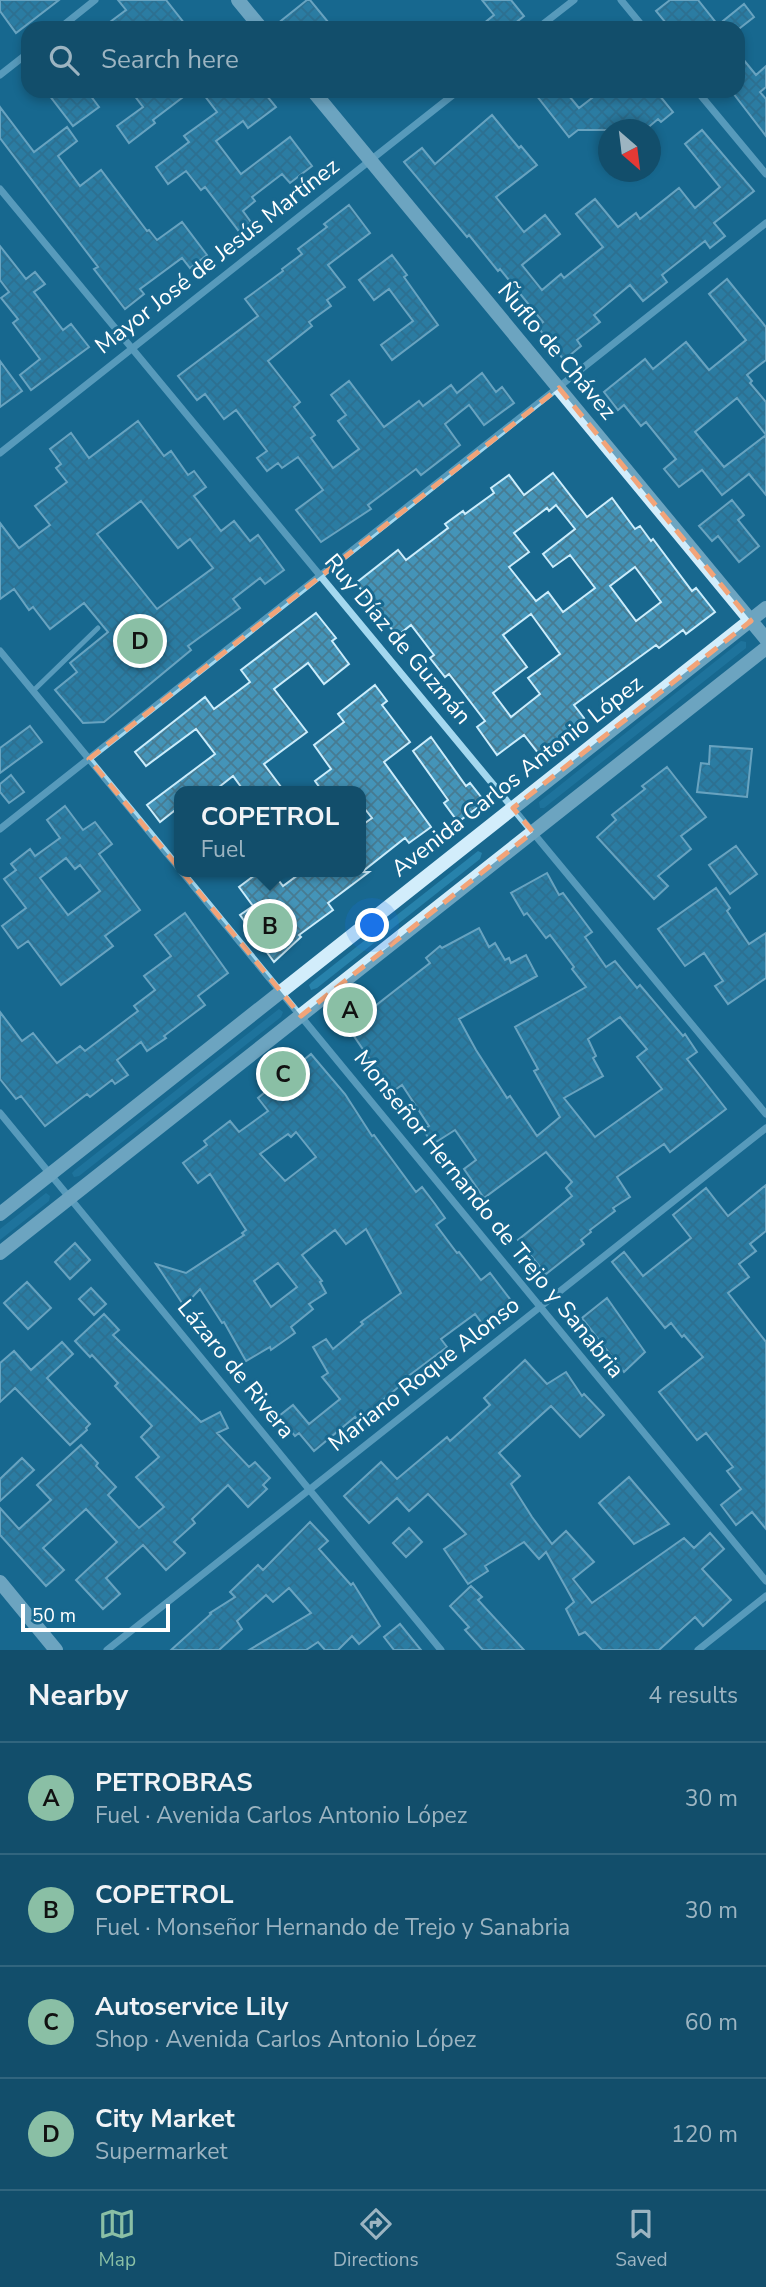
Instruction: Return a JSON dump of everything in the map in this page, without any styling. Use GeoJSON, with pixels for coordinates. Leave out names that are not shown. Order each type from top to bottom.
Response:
{"type":"FeatureCollection","features":[{"type":"Feature","properties":{"kind":"main road"},"geometry":{"type":"LineString","coordinates":[[238,0],[255,21]]}},
{"type":"Feature","properties":{"kind":"main road","name":"Ñuflo de Chávez"},"geometry":{"type":"LineString","coordinates":[[319,98],[766,639]]}},
{"type":"Feature","properties":{"kind":"main road","name":"Avenida Carlos Antonio López"},"geometry":{"type":"LineString","coordinates":[[0,1214],[766,608]]}},
{"type":"Feature","properties":{"kind":"main road"},"geometry":{"type":"LineString","coordinates":[[0,1253],[766,648]]}},
{"type":"Feature","properties":{"kind":"main road"},"geometry":{"type":"LineString","coordinates":[[0,1581],[56,1650]]}},
{"type":"Feature","properties":{"kind":"street"},"geometry":{"type":"LineString","coordinates":[[69,21],[95,0]]}},
{"type":"Feature","properties":{"kind":"street"},"geometry":{"type":"LineString","coordinates":[[547,21],[574,0]]}},
{"type":"Feature","properties":{"kind":"street"},"geometry":{"type":"LineString","coordinates":[[621,0],[639,21]]}},
{"type":"Feature","properties":{"kind":"street"},"geometry":{"type":"LineString","coordinates":[[0,75],[21,58]]}},
{"type":"Feature","properties":{"kind":"street","name":"Mayor José de Jesús Martínez"},"geometry":{"type":"LineString","coordinates":[[0,453],[449,98]]}},
{"type":"Feature","properties":{"kind":"street"},"geometry":{"type":"LineString","coordinates":[[703,98],[766,174]]}},
{"type":"Feature","properties":{"kind":"street","name":"Ruy Díaz de Guzmán"},"geometry":{"type":"LineString","coordinates":[[0,189],[766,1114]]}},
{"type":"Feature","properties":{"kind":"street"},"geometry":{"type":"LineString","coordinates":[[0,829],[766,223]]}},
{"type":"Feature","properties":{"kind":"street","name":"Monseñor Hernando de Trejo y Sanabria"},"geometry":{"type":"LineString","coordinates":[[0,651],[174,862]]}},
{"type":"Feature","properties":{"kind":"street","name":"Monseñor Hernando de Trejo y Sanabria"},"geometry":{"type":"LineString","coordinates":[[187,877],[766,1581]]}},
{"type":"Feature","properties":{"kind":"street","name":"Lázaro de Rivera"},"geometry":{"type":"LineString","coordinates":[[0,1114],[441,1650]]}},
{"type":"Feature","properties":{"kind":"street","name":"Mariano Roque Alonso"},"geometry":{"type":"LineString","coordinates":[[107,1650],[766,1128]]}},
{"type":"Feature","properties":{"kind":"street"},"geometry":{"type":"LineString","coordinates":[[698,1650],[766,1596]]}},
{"type":"Feature","properties":{"kind":"lane"},"geometry":{"type":"LineString","coordinates":[[33,691],[98,628]]}},
{"type":"Feature","properties":{"kind":"highlighted area"},"geometry":{"type":"Polygon","coordinates":[[[559,388],[751,621],[513,808],[533,832],[301,1016],[89,759],[559,388]]]}},
{"type":"Feature","properties":{"kind":"shaded area"},"geometry":{"type":"Polygon","coordinates":[[[741,641],[746,642],[746,648],[544,808],[540,808],[539,802],[741,641]]]}},
{"type":"Feature","properties":{"kind":"shaded area"},"geometry":{"type":"Polygon","coordinates":[[[478,851],[482,853],[480,859],[311,990],[309,985],[312,982],[478,851]]]}},
{"type":"Feature","properties":{"kind":"shaded area"},"geometry":{"type":"Polygon","coordinates":[[[279,1009],[283,1012],[281,1017],[79,1176],[74,1177],[72,1173],[75,1170],[279,1009]]]}},
{"type":"Feature","properties":{"kind":"shaded area"},"geometry":{"type":"Polygon","coordinates":[[[46,1193],[50,1196],[49,1201],[0,1240],[0,1229],[46,1193]]]}},
{"type":"Feature","properties":{"kind":"building"},"geometry":{"type":"Polygon","coordinates":[[[0,0],[59,0],[32,21],[21,21],[21,29],[16,33],[0,11],[0,0]]]}},
{"type":"Feature","properties":{"kind":"building"},"geometry":{"type":"Polygon","coordinates":[[[118,0],[166,0],[182,21],[111,21],[126,10],[118,0]]]}},
{"type":"Feature","properties":{"kind":"building"},"geometry":{"type":"Polygon","coordinates":[[[310,0],[327,21],[281,21],[310,0]]]}},
{"type":"Feature","properties":{"kind":"building"},"geometry":{"type":"Polygon","coordinates":[[[482,0],[511,0],[524,16],[518,21],[487,21],[494,15],[482,0]]]}},
{"type":"Feature","properties":{"kind":"building"},"geometry":{"type":"Polygon","coordinates":[[[670,0],[698,0],[715,21],[664,21],[656,11],[670,0]]]}},
{"type":"Feature","properties":{"kind":"building"},"geometry":{"type":"Polygon","coordinates":[[[744,4],[754,17],[745,24],[745,21],[723,21],[744,4]]]}},
{"type":"Feature","properties":{"kind":"building"},"geometry":{"type":"Polygon","coordinates":[[[745,62],[756,75],[766,66],[766,87],[760,92],[766,99],[766,136],[737,98],[745,98],[745,62]]]}},
{"type":"Feature","properties":{"kind":"building"},"geometry":{"type":"Polygon","coordinates":[[[51,98],[92,98],[99,107],[73,126],[51,98]]]}},
{"type":"Feature","properties":{"kind":"building"},"geometry":{"type":"Polygon","coordinates":[[[136,98],[182,98],[129,143],[117,126],[143,107],[136,98]]]}},
{"type":"Feature","properties":{"kind":"building"},"geometry":{"type":"Polygon","coordinates":[[[206,98],[269,98],[276,107],[248,128],[243,121],[216,141],[241,174],[290,137],[312,166],[290,183],[282,174],[252,197],[255,201],[243,211],[253,225],[241,234],[205,187],[201,190],[186,171],[168,184],[156,167],[189,142],[184,136],[217,112],[206,98]]]}},
{"type":"Feature","properties":{"kind":"building"},"geometry":{"type":"Polygon","coordinates":[[[538,98],[571,98],[579,108],[592,98],[662,98],[673,112],[661,122],[661,119],[598,119],[598,130],[578,130],[569,137],[538,98]]]}},
{"type":"Feature","properties":{"kind":"building"},"geometry":{"type":"Polygon","coordinates":[[[0,107],[34,152],[67,127],[77,141],[58,156],[80,186],[101,170],[147,231],[157,240],[182,222],[207,255],[190,268],[182,258],[140,289],[144,294],[125,309],[94,269],[98,267],[0,138],[0,107]]]}},
{"type":"Feature","properties":{"kind":"building"},"geometry":{"type":"Polygon","coordinates":[[[492,115],[537,165],[496,197],[524,232],[545,215],[560,234],[522,265],[542,290],[561,274],[564,278],[603,247],[576,214],[595,199],[618,227],[636,213],[640,219],[679,188],[695,208],[720,187],[685,144],[702,130],[754,191],[714,223],[725,236],[710,248],[705,241],[662,275],[667,282],[643,301],[630,285],[594,315],[600,322],[577,340],[581,346],[564,360],[537,326],[543,322],[500,269],[498,271],[469,235],[467,237],[404,162],[422,148],[435,164],[492,115]]]}},
{"type":"Feature","properties":{"kind":"building"},"geometry":{"type":"Polygon","coordinates":[[[349,205],[370,233],[328,265],[345,287],[327,300],[331,306],[309,322],[312,326],[268,361],[300,402],[294,407],[315,435],[311,438],[333,468],[359,449],[338,421],[346,415],[331,395],[349,381],[384,427],[419,401],[423,406],[451,385],[457,393],[482,373],[496,392],[502,387],[514,403],[484,425],[469,405],[445,424],[460,445],[421,475],[416,469],[368,505],[371,509],[321,542],[296,510],[323,490],[298,457],[282,468],[278,463],[267,471],[257,458],[267,451],[236,410],[224,419],[205,394],[197,400],[178,376],[258,316],[245,299],[302,254],[298,249],[327,227],[324,224],[349,205]]]}},
{"type":"Feature","properties":{"kind":"building"},"geometry":{"type":"Polygon","coordinates":[[[0,246],[26,279],[35,272],[45,284],[34,292],[63,330],[71,324],[89,347],[31,390],[20,375],[40,359],[13,323],[18,319],[1,298],[9,292],[0,280],[0,246]]]}},
{"type":"Feature","properties":{"kind":"building"},"geometry":{"type":"Polygon","coordinates":[[[392,255],[438,325],[392,360],[381,345],[413,321],[389,289],[374,300],[359,280],[392,255]]]}},
{"type":"Feature","properties":{"kind":"building"},"geometry":{"type":"Polygon","coordinates":[[[727,279],[766,327],[766,360],[747,375],[752,381],[750,383],[766,402],[766,435],[766,495],[749,474],[722,495],[702,470],[679,487],[664,469],[676,459],[646,422],[641,426],[624,405],[618,410],[604,392],[645,359],[653,369],[686,342],[709,370],[746,340],[709,294],[727,279]],[[737,398],[695,432],[724,467],[766,435],[737,398]]]}},
{"type":"Feature","properties":{"kind":"building"},"geometry":{"type":"Polygon","coordinates":[[[0,361],[22,391],[0,407],[0,361]]]}},
{"type":"Feature","properties":{"kind":"building"},"geometry":{"type":"Polygon","coordinates":[[[138,421],[164,456],[171,451],[188,475],[194,471],[206,487],[194,496],[221,531],[234,521],[250,541],[258,535],[284,570],[265,584],[260,578],[233,599],[240,608],[188,646],[191,650],[104,722],[83,723],[55,690],[77,672],[70,663],[108,632],[84,603],[50,629],[33,607],[29,610],[14,589],[0,599],[0,523],[19,548],[50,525],[35,506],[67,482],[56,468],[61,464],[50,449],[71,433],[89,458],[138,421]],[[141,501],[97,534],[157,609],[213,568],[190,539],[178,548],[141,501]]]}},
{"type":"Feature","properties":{"kind":"building"},"geometry":{"type":"Polygon","coordinates":[[[553,473],[587,517],[612,498],[635,529],[640,526],[651,541],[653,539],[692,591],[696,588],[715,612],[686,634],[683,630],[659,648],[656,645],[574,705],[584,718],[558,740],[561,744],[542,758],[524,735],[497,755],[477,727],[485,721],[449,674],[445,677],[430,658],[434,655],[411,625],[397,636],[356,583],[398,550],[406,560],[448,528],[445,524],[463,511],[465,514],[494,493],[491,488],[509,475],[524,495],[553,473]],[[556,505],[549,511],[547,508],[514,533],[529,552],[509,567],[536,601],[548,592],[563,612],[595,588],[570,555],[553,567],[543,554],[575,529],[556,505]],[[635,567],[610,586],[636,621],[661,602],[635,567]],[[531,614],[503,635],[527,667],[493,693],[511,717],[540,694],[528,678],[560,654],[531,614]]]}},
{"type":"Feature","properties":{"kind":"building"},"geometry":{"type":"Polygon","coordinates":[[[732,500],[744,515],[738,520],[759,546],[739,562],[718,536],[712,541],[699,526],[732,500]]]}},
{"type":"Feature","properties":{"kind":"building"},"geometry":{"type":"Polygon","coordinates":[[[316,613],[336,638],[332,641],[349,664],[324,684],[308,663],[274,689],[307,732],[264,764],[280,786],[240,786],[233,776],[220,786],[174,786],[174,811],[160,822],[147,805],[215,754],[196,729],[146,766],[135,752],[205,697],[214,709],[250,682],[241,670],[316,613]]]}},
{"type":"Feature","properties":{"kind":"building"},"geometry":{"type":"Polygon","coordinates":[[[375,685],[387,701],[382,705],[410,742],[384,762],[431,827],[409,843],[405,838],[366,869],[366,822],[372,818],[366,810],[366,786],[318,786],[315,781],[331,769],[314,745],[344,722],[338,714],[375,685]]]}},
{"type":"Feature","properties":{"kind":"building"},"geometry":{"type":"Polygon","coordinates":[[[30,726],[42,742],[0,773],[0,748],[30,726]]]}},
{"type":"Feature","properties":{"kind":"building"},"geometry":{"type":"Polygon","coordinates":[[[431,737],[466,786],[470,783],[485,802],[458,822],[444,803],[448,800],[413,751],[431,737]]]}},
{"type":"Feature","properties":{"kind":"building"},"geometry":{"type":"Polygon","coordinates":[[[710,746],[752,749],[747,797],[697,792],[701,763],[709,764],[710,746]]]}},
{"type":"Feature","properties":{"kind":"building"},"geometry":{"type":"Polygon","coordinates":[[[667,767],[706,817],[681,836],[691,849],[658,876],[668,886],[654,899],[597,837],[616,820],[612,815],[645,789],[642,786],[667,767]]]}},
{"type":"Feature","properties":{"kind":"building"},"geometry":{"type":"Polygon","coordinates":[[[11,775],[24,792],[9,803],[0,792],[0,784],[11,775]]]}},
{"type":"Feature","properties":{"kind":"building"},"geometry":{"type":"Polygon","coordinates":[[[65,806],[83,830],[95,822],[112,844],[99,854],[140,910],[105,936],[113,946],[61,985],[28,941],[18,948],[2,926],[26,908],[4,879],[16,870],[11,864],[30,849],[35,856],[60,838],[47,820],[65,806]],[[66,858],[40,878],[68,915],[100,891],[80,865],[75,869],[66,858]]]}},
{"type":"Feature","properties":{"kind":"building"},"geometry":{"type":"Polygon","coordinates":[[[736,846],[757,874],[730,894],[709,865],[736,846]]]}},
{"type":"Feature","properties":{"kind":"building"},"geometry":{"type":"Polygon","coordinates":[[[547,873],[559,895],[563,893],[592,932],[585,937],[606,967],[615,961],[637,988],[640,985],[683,1036],[685,1034],[697,1052],[687,1059],[726,1109],[670,1152],[664,1144],[617,1177],[630,1197],[613,1208],[615,1211],[590,1230],[581,1240],[584,1244],[546,1274],[518,1240],[572,1196],[566,1188],[572,1182],[546,1152],[484,1198],[464,1169],[476,1160],[455,1130],[433,1144],[423,1130],[429,1126],[402,1085],[392,1092],[345,1023],[373,1003],[375,1006],[430,963],[426,958],[440,946],[442,948],[479,928],[489,947],[495,943],[505,960],[509,958],[511,963],[526,955],[537,976],[459,1019],[507,1098],[510,1096],[537,1136],[560,1117],[534,1071],[538,1069],[515,1027],[586,987],[550,935],[546,938],[527,913],[524,915],[511,893],[547,873]],[[620,1017],[588,1039],[596,1056],[593,1058],[603,1076],[564,1098],[595,1137],[662,1089],[637,1057],[647,1049],[620,1017]]]}},
{"type":"Feature","properties":{"kind":"building"},"geometry":{"type":"Polygon","coordinates":[[[252,877],[276,877],[283,886],[295,877],[362,877],[328,903],[333,910],[299,935],[301,937],[274,962],[240,915],[253,906],[239,887],[252,877]]]}},
{"type":"Feature","properties":{"kind":"building"},"geometry":{"type":"Polygon","coordinates":[[[716,888],[730,908],[727,911],[749,944],[766,933],[766,978],[728,1004],[715,986],[723,981],[704,953],[685,966],[658,929],[716,888]]]}},
{"type":"Feature","properties":{"kind":"building"},"geometry":{"type":"Polygon","coordinates":[[[185,913],[228,973],[198,996],[205,1005],[164,1036],[166,1038],[147,1051],[141,1042],[117,1060],[128,1075],[115,1084],[112,1080],[90,1097],[87,1094],[45,1126],[21,1096],[16,1099],[0,1079],[0,1012],[22,1041],[33,1033],[57,1063],[80,1046],[85,1051],[138,1011],[134,1006],[155,990],[144,976],[171,956],[155,935],[185,913]]]}},
{"type":"Feature","properties":{"kind":"building"},"geometry":{"type":"Polygon","coordinates":[[[311,1054],[345,1094],[372,1136],[374,1135],[416,1192],[422,1187],[435,1204],[445,1218],[436,1225],[457,1253],[459,1252],[481,1280],[490,1273],[513,1303],[484,1326],[475,1314],[441,1339],[447,1347],[399,1383],[401,1385],[358,1421],[355,1417],[314,1451],[299,1433],[295,1436],[279,1416],[293,1405],[309,1424],[340,1399],[322,1377],[328,1373],[313,1347],[326,1339],[333,1349],[363,1324],[361,1322],[401,1293],[366,1229],[346,1244],[335,1230],[302,1255],[322,1281],[320,1282],[326,1293],[309,1304],[313,1309],[291,1327],[295,1333],[271,1350],[270,1347],[246,1361],[224,1322],[222,1323],[200,1289],[184,1306],[156,1264],[186,1273],[244,1235],[242,1233],[246,1230],[210,1174],[198,1183],[183,1163],[207,1145],[204,1141],[230,1121],[239,1132],[268,1111],[258,1098],[311,1054]],[[296,1132],[291,1137],[288,1134],[260,1154],[285,1181],[316,1157],[296,1132]],[[278,1263],[254,1281],[271,1307],[297,1287],[278,1263]]]}},
{"type":"Feature","properties":{"kind":"building"},"geometry":{"type":"Polygon","coordinates":[[[766,1185],[766,1231],[750,1244],[756,1251],[739,1264],[749,1277],[728,1293],[766,1342],[766,1529],[752,1512],[736,1525],[721,1505],[741,1489],[727,1471],[733,1467],[706,1433],[697,1440],[659,1392],[703,1357],[671,1323],[665,1328],[612,1262],[624,1252],[643,1276],[691,1238],[673,1215],[706,1188],[728,1216],[766,1185]]]}},
{"type":"Feature","properties":{"kind":"building"},"geometry":{"type":"Polygon","coordinates":[[[75,1243],[90,1260],[70,1279],[55,1262],[75,1243]]]}},
{"type":"Feature","properties":{"kind":"building"},"geometry":{"type":"Polygon","coordinates":[[[27,1282],[51,1308],[28,1329],[4,1303],[27,1282]]]}},
{"type":"Feature","properties":{"kind":"building"},"geometry":{"type":"Polygon","coordinates":[[[91,1288],[106,1304],[94,1315],[79,1299],[91,1288]]]}},
{"type":"Feature","properties":{"kind":"building"},"geometry":{"type":"Polygon","coordinates":[[[607,1298],[645,1352],[624,1372],[582,1318],[607,1298]]]}},
{"type":"Feature","properties":{"kind":"building"},"geometry":{"type":"Polygon","coordinates":[[[104,1314],[119,1330],[113,1335],[201,1422],[220,1412],[228,1428],[217,1433],[249,1467],[255,1462],[270,1478],[263,1485],[267,1489],[248,1507],[228,1485],[192,1519],[195,1523],[174,1542],[185,1553],[166,1570],[143,1545],[106,1578],[120,1594],[103,1609],[76,1580],[117,1542],[86,1509],[43,1548],[64,1570],[46,1586],[0,1535],[0,1508],[19,1529],[51,1500],[37,1485],[81,1445],[116,1487],[108,1495],[139,1528],[164,1507],[136,1477],[159,1457],[141,1437],[152,1426],[115,1386],[118,1383],[75,1341],[104,1314]]]}},
{"type":"Feature","properties":{"kind":"building"},"geometry":{"type":"Polygon","coordinates":[[[62,1342],[73,1354],[47,1378],[90,1424],[70,1445],[15,1388],[0,1402],[0,1363],[14,1351],[31,1370],[62,1342]]]}},
{"type":"Feature","properties":{"kind":"building"},"geometry":{"type":"Polygon","coordinates":[[[525,1360],[547,1384],[566,1372],[582,1396],[584,1394],[604,1415],[580,1437],[551,1406],[499,1453],[520,1476],[511,1484],[552,1544],[566,1531],[594,1562],[573,1579],[592,1603],[684,1538],[694,1548],[710,1533],[724,1549],[702,1569],[731,1600],[703,1626],[695,1617],[659,1650],[602,1650],[585,1632],[579,1635],[566,1609],[574,1602],[546,1552],[539,1559],[524,1542],[485,1566],[488,1571],[468,1584],[444,1549],[466,1534],[428,1494],[409,1511],[397,1498],[369,1523],[344,1496],[381,1462],[397,1479],[447,1437],[450,1441],[490,1405],[484,1398],[525,1360]]]}},
{"type":"Feature","properties":{"kind":"building"},"geometry":{"type":"Polygon","coordinates":[[[22,1458],[34,1470],[0,1501],[0,1479],[22,1458]]]}},
{"type":"Feature","properties":{"kind":"building"},"geometry":{"type":"Polygon","coordinates":[[[629,1477],[669,1524],[634,1544],[599,1503],[629,1477]]]}},
{"type":"Feature","properties":{"kind":"building"},"geometry":{"type":"Polygon","coordinates":[[[310,1522],[328,1541],[319,1549],[351,1585],[353,1583],[380,1626],[359,1644],[352,1636],[338,1650],[325,1650],[318,1642],[306,1650],[249,1650],[311,1613],[289,1588],[273,1602],[266,1595],[237,1621],[242,1629],[219,1650],[171,1650],[210,1613],[235,1597],[230,1592],[258,1565],[263,1570],[310,1522]]]}},
{"type":"Feature","properties":{"kind":"building"},"geometry":{"type":"Polygon","coordinates":[[[409,1528],[422,1542],[406,1557],[393,1543],[409,1528]]]}},
{"type":"Feature","properties":{"kind":"building"},"geometry":{"type":"Polygon","coordinates":[[[471,1586],[482,1597],[478,1600],[524,1650],[483,1650],[465,1630],[469,1627],[450,1606],[471,1586]]]}},
{"type":"Feature","properties":{"kind":"building"},"geometry":{"type":"Polygon","coordinates":[[[400,1624],[421,1650],[394,1650],[384,1637],[400,1624]]]}},
{"type":"Feature","properties":{"kind":"place","name":"City Market"},"geometry":{"type":"Point","coordinates":[140,641]}},
{"type":"Feature","properties":{"kind":"place","name":"COPETROL"},"geometry":{"type":"Point","coordinates":[270,926]}},
{"type":"Feature","properties":{"kind":"place","name":"PETROBRAS"},"geometry":{"type":"Point","coordinates":[350,1010]}},
{"type":"Feature","properties":{"kind":"place","name":"Autoservice Lily"},"geometry":{"type":"Point","coordinates":[283,1074]}}]}
